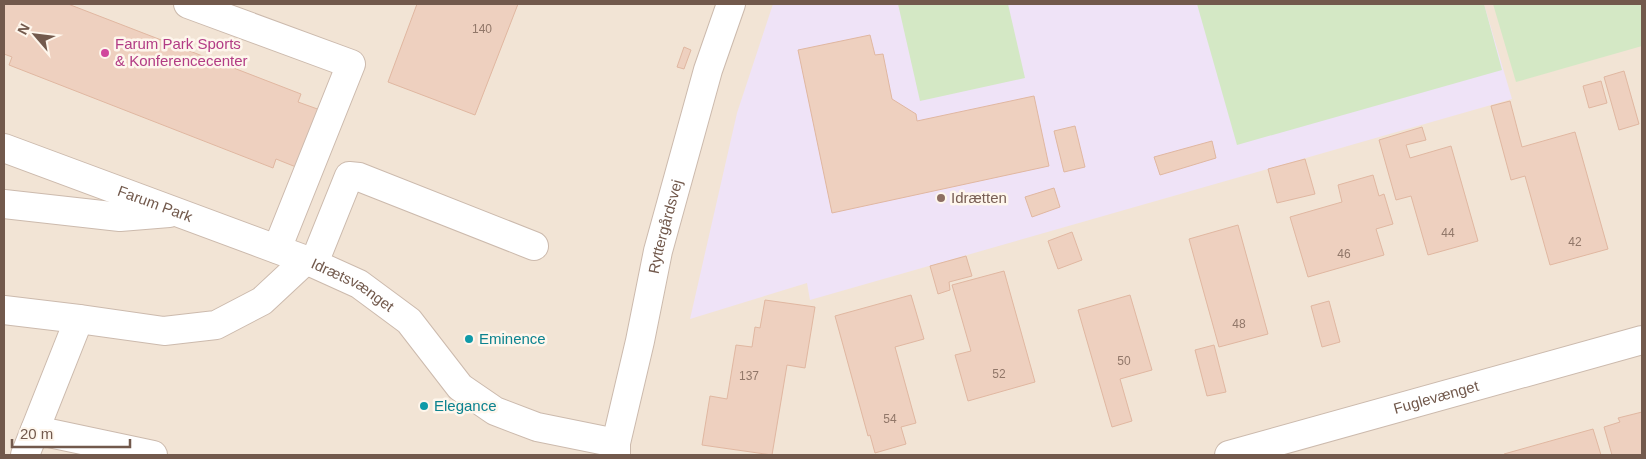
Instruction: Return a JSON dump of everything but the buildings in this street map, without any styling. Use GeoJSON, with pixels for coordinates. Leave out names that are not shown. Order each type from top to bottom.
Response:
{"type":"FeatureCollection","features":[{"type":"Feature","properties":{"kind":"street"},"geometry":{"type":"LineString","coordinates":[[188,4],[351,64],[277,249]]}},
{"type":"Feature","properties":{"kind":"street","name":"Ryttergårdsvej"},"geometry":{"type":"LineString","coordinates":[[616,449],[658,251],[708,70],[731,4]]}},
{"type":"Feature","properties":{"kind":"street","name":"Farum Park"},"geometry":{"type":"LineString","coordinates":[[4,148],[310,261]]}},
{"type":"Feature","properties":{"kind":"street"},"geometry":{"type":"LineString","coordinates":[[310,261],[349,176],[359,177],[534,246]]}},
{"type":"Feature","properties":{"kind":"street"},"geometry":{"type":"LineString","coordinates":[[4,204],[120,217],[178,213]]}},
{"type":"Feature","properties":{"kind":"street","name":"Idrætsvænget"},"geometry":{"type":"LineString","coordinates":[[4,310],[164,331],[216,325],[262,301],[310,261],[359,284],[409,321],[460,387],[495,411],[537,427],[616,449]]}},
{"type":"Feature","properties":{"kind":"street"},"geometry":{"type":"LineString","coordinates":[[25,455],[79,319]]}},
{"type":"Feature","properties":{"kind":"street","name":"Fuglevænget"},"geometry":{"type":"LineString","coordinates":[[1229,455],[1642,340]]}},
{"type":"Feature","properties":{"kind":"street"},"geometry":{"type":"LineString","coordinates":[[35,430],[153,455]]}},
{"type":"Feature","properties":{"kind":"shaded area"},"geometry":{"type":"Polygon","coordinates":[[[4,4],[1642,4],[1642,455],[4,455],[4,4]]]}},
{"type":"Feature","properties":{"kind":"shaded area","name":"Idrætten"},"geometry":{"type":"Polygon","coordinates":[[[773,4],[1484,4],[1512,99],[810,300],[807,283],[690,319],[737,113],[773,4]]]}},
{"type":"Feature","properties":{"kind":"green space"},"geometry":{"type":"Polygon","coordinates":[[[898,4],[1008,4],[1025,78],[920,101],[898,4]]]}},
{"type":"Feature","properties":{"kind":"green space"},"geometry":{"type":"Polygon","coordinates":[[[1197,4],[1484,4],[1502,70],[1237,145],[1197,4]]]}},
{"type":"Feature","properties":{"kind":"green space"},"geometry":{"type":"Polygon","coordinates":[[[1493,4],[1642,4],[1642,46],[1516,82],[1493,4]]]}},
{"type":"Feature","properties":{"kind":"place","name":"Farum Park Sports & Konferencecenter"},"geometry":{"type":"Point","coordinates":[105,53]}},
{"type":"Feature","properties":{"kind":"place","name":"Idrætten"},"geometry":{"type":"Point","coordinates":[941,198]}},
{"type":"Feature","properties":{"kind":"place","name":"Eminence"},"geometry":{"type":"Point","coordinates":[469,339]}},
{"type":"Feature","properties":{"kind":"place","name":"Elegance"},"geometry":{"type":"Point","coordinates":[424,406]}}]}
